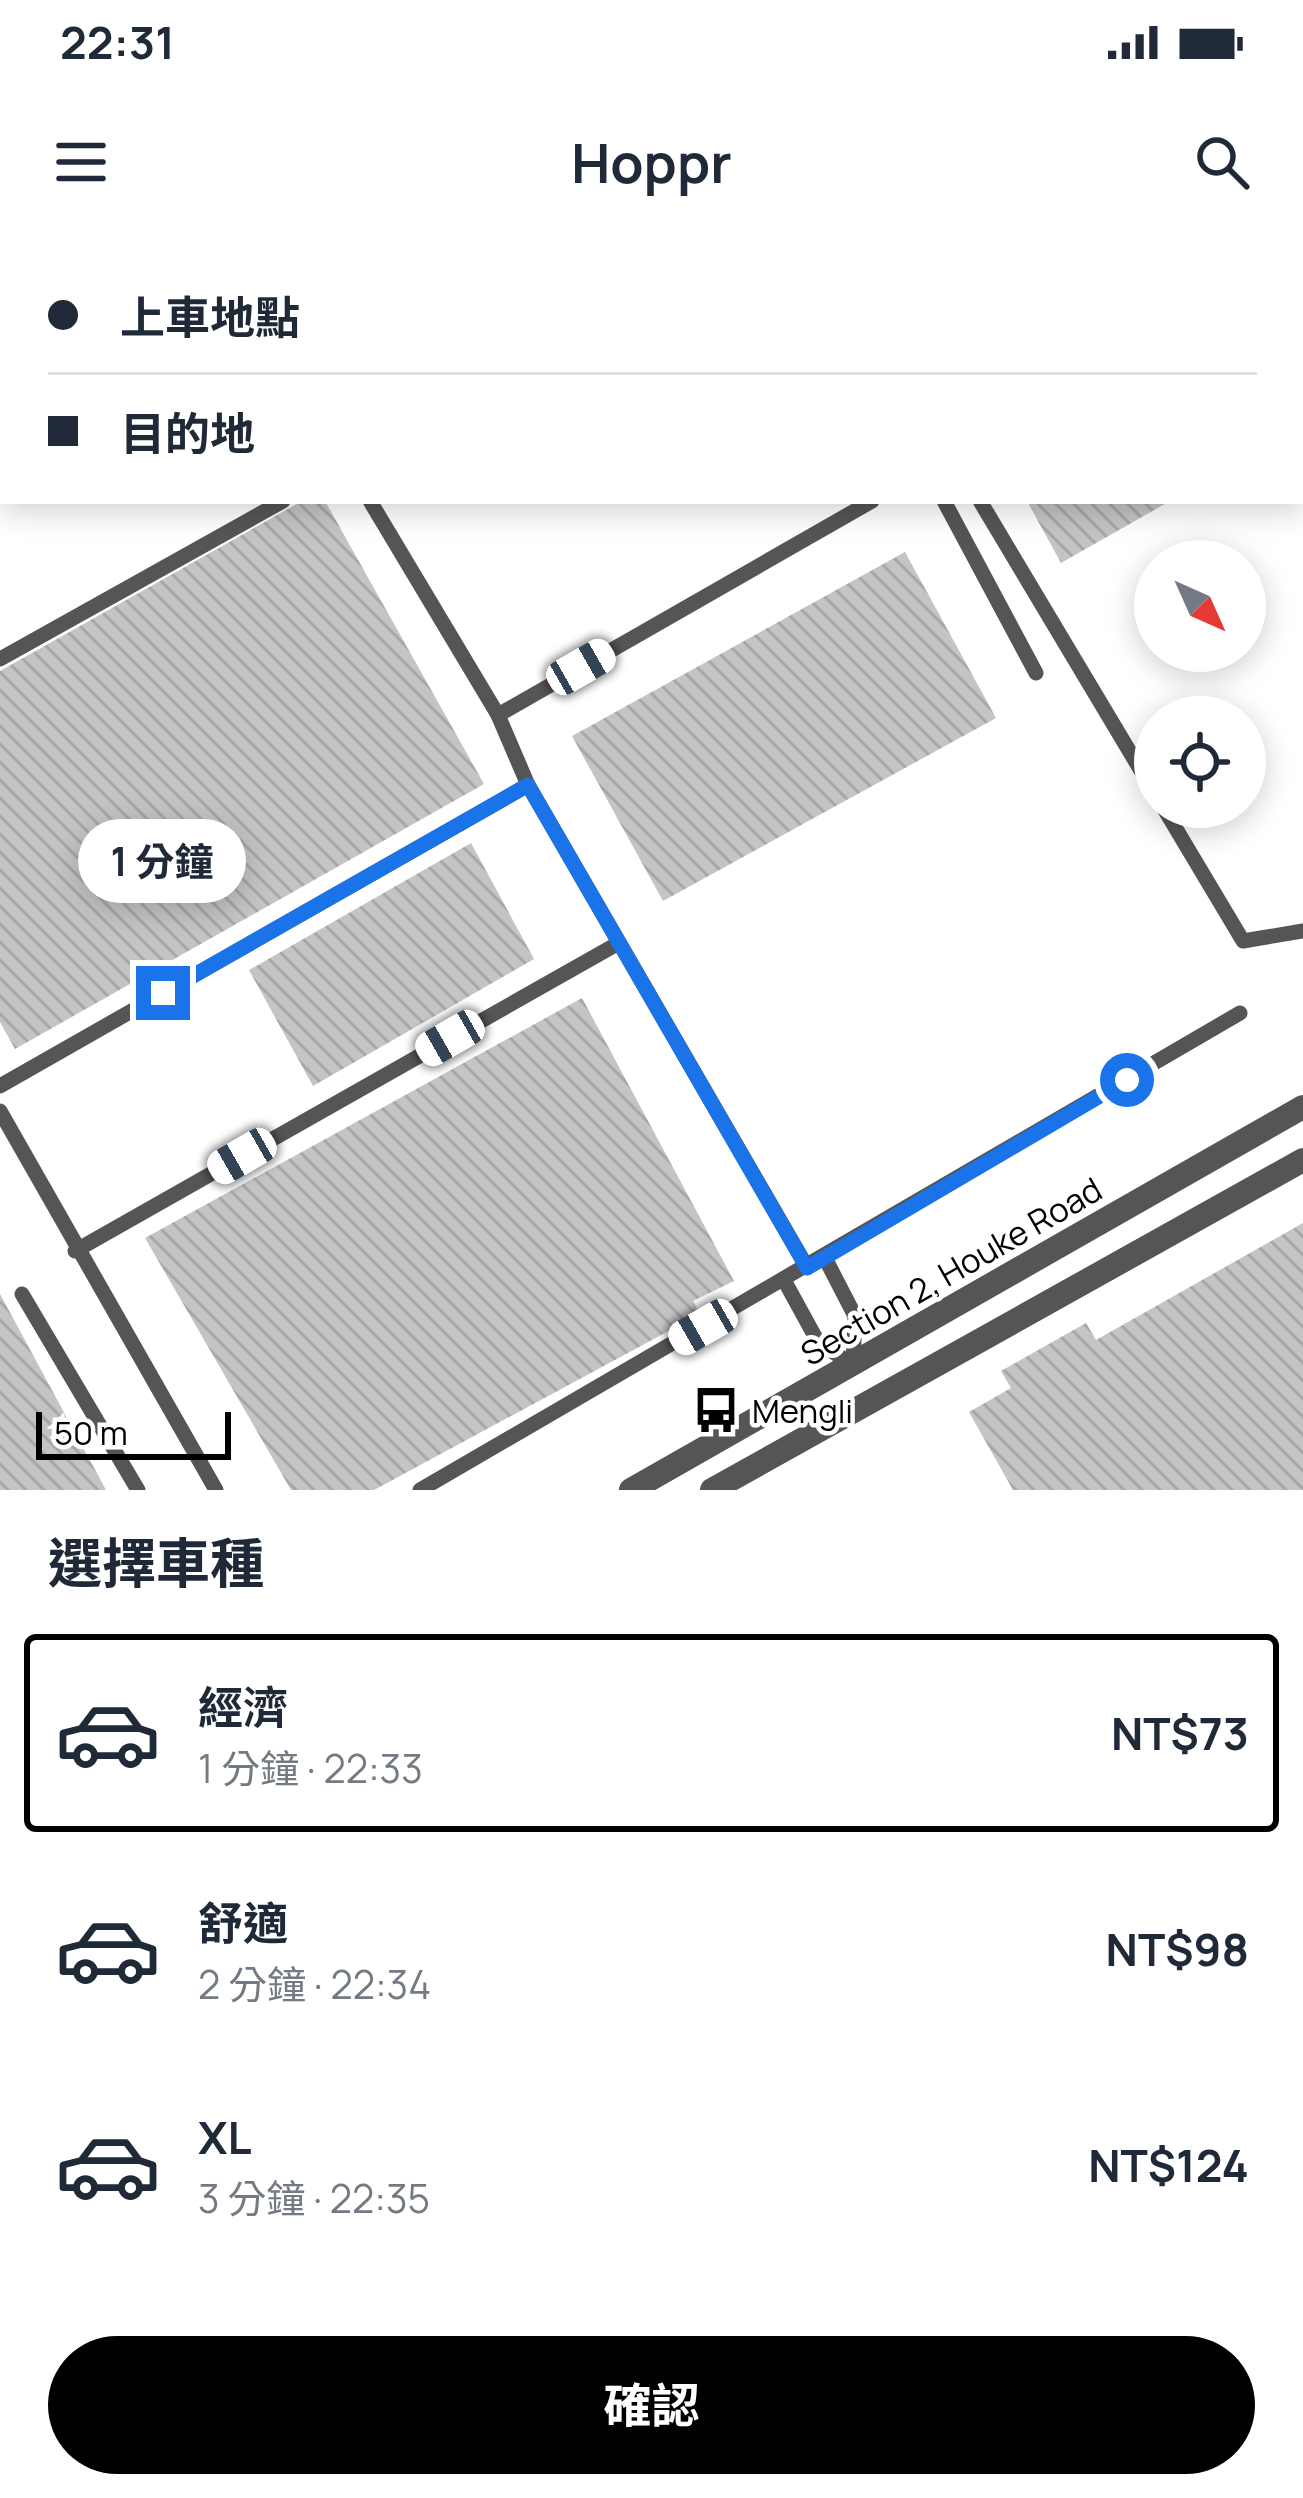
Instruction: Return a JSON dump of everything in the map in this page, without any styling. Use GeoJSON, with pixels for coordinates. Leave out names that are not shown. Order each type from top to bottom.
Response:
{"type":"FeatureCollection","features":[{"type":"Feature","properties":{"kind":"street","name":"Section 2, Houke Road"},"geometry":{"type":"LineString","coordinates":[[631,1490],[1303,1107]]}},
{"type":"Feature","properties":{"kind":"street"},"geometry":{"type":"LineString","coordinates":[[712,1490],[1303,1160]]}},
{"type":"Feature","properties":{"kind":"street"},"geometry":{"type":"LineString","coordinates":[[853,1365],[872,1400]]}},
{"type":"Feature","properties":{"kind":"lane"},"geometry":{"type":"LineString","coordinates":[[0,658],[278,504]]}},
{"type":"Feature","properties":{"kind":"lane"},"geometry":{"type":"LineString","coordinates":[[372,504],[498,715],[528,785],[807,1268]]}},
{"type":"Feature","properties":{"kind":"lane"},"geometry":{"type":"LineString","coordinates":[[498,715],[867,504]]}},
{"type":"Feature","properties":{"kind":"lane"},"geometry":{"type":"LineString","coordinates":[[946,504],[1036,673]]}},
{"type":"Feature","properties":{"kind":"lane"},"geometry":{"type":"LineString","coordinates":[[982,504],[1134,759]]}},
{"type":"Feature","properties":{"kind":"lane"},"geometry":{"type":"LineString","coordinates":[[0,1086],[528,785]]}},
{"type":"Feature","properties":{"kind":"lane"},"geometry":{"type":"LineString","coordinates":[[1175,828],[1243,941],[1303,931]]}},
{"type":"Feature","properties":{"kind":"lane"},"geometry":{"type":"LineString","coordinates":[[75,1251],[617,944]]}},
{"type":"Feature","properties":{"kind":"lane"},"geometry":{"type":"LineString","coordinates":[[420,1490],[1240,1013]]}},
{"type":"Feature","properties":{"kind":"lane"},"geometry":{"type":"LineString","coordinates":[[0,1111],[75,1251],[216,1490]]}},
{"type":"Feature","properties":{"kind":"lane"},"geometry":{"type":"LineString","coordinates":[[825,1258],[855,1316],[853,1365]]}},
{"type":"Feature","properties":{"kind":"lane"},"geometry":{"type":"LineString","coordinates":[[784,1280],[818,1342],[853,1365]]}},
{"type":"Feature","properties":{"kind":"lane"},"geometry":{"type":"LineString","coordinates":[[22,1294],[138,1490]]}},
{"type":"Feature","properties":{"kind":"building"},"geometry":{"type":"Polygon","coordinates":[[[297,504],[327,504],[484,784],[15,1049],[0,1022],[0,671],[297,504]]]}},
{"type":"Feature","properties":{"kind":"building"},"geometry":{"type":"Polygon","coordinates":[[[1029,504],[1165,504],[1061,563],[1029,504]]]}},
{"type":"Feature","properties":{"kind":"building"},"geometry":{"type":"Polygon","coordinates":[[[905,552],[996,718],[663,901],[572,736],[905,552]]]}},
{"type":"Feature","properties":{"kind":"building"},"geometry":{"type":"Polygon","coordinates":[[[471,843],[534,959],[313,1086],[249,970],[471,843]]]}},
{"type":"Feature","properties":{"kind":"building"},"geometry":{"type":"Polygon","coordinates":[[[582,998],[734,1281],[693,1301],[700,1314],[374,1490],[291,1490],[145,1238],[582,998]]]}},
{"type":"Feature","properties":{"kind":"building"},"geometry":{"type":"Polygon","coordinates":[[[1303,1223],[1303,1490],[1013,1490],[969,1412],[1011,1388],[1001,1371],[1086,1323],[1096,1340],[1303,1223]]]}},
{"type":"Feature","properties":{"kind":"building"},"geometry":{"type":"Polygon","coordinates":[[[0,1294],[106,1490],[0,1490],[0,1294]]]}},
{"type":"Feature","properties":{"kind":"place","name":"Mengli"},"geometry":{"type":"Point","coordinates":[716,1410]}},
{"type":"Feature","properties":{"kind":"route"},"geometry":{"type":"LineString","coordinates":[[163,993],[528,785],[807,1268],[1127,1080]]}}]}
